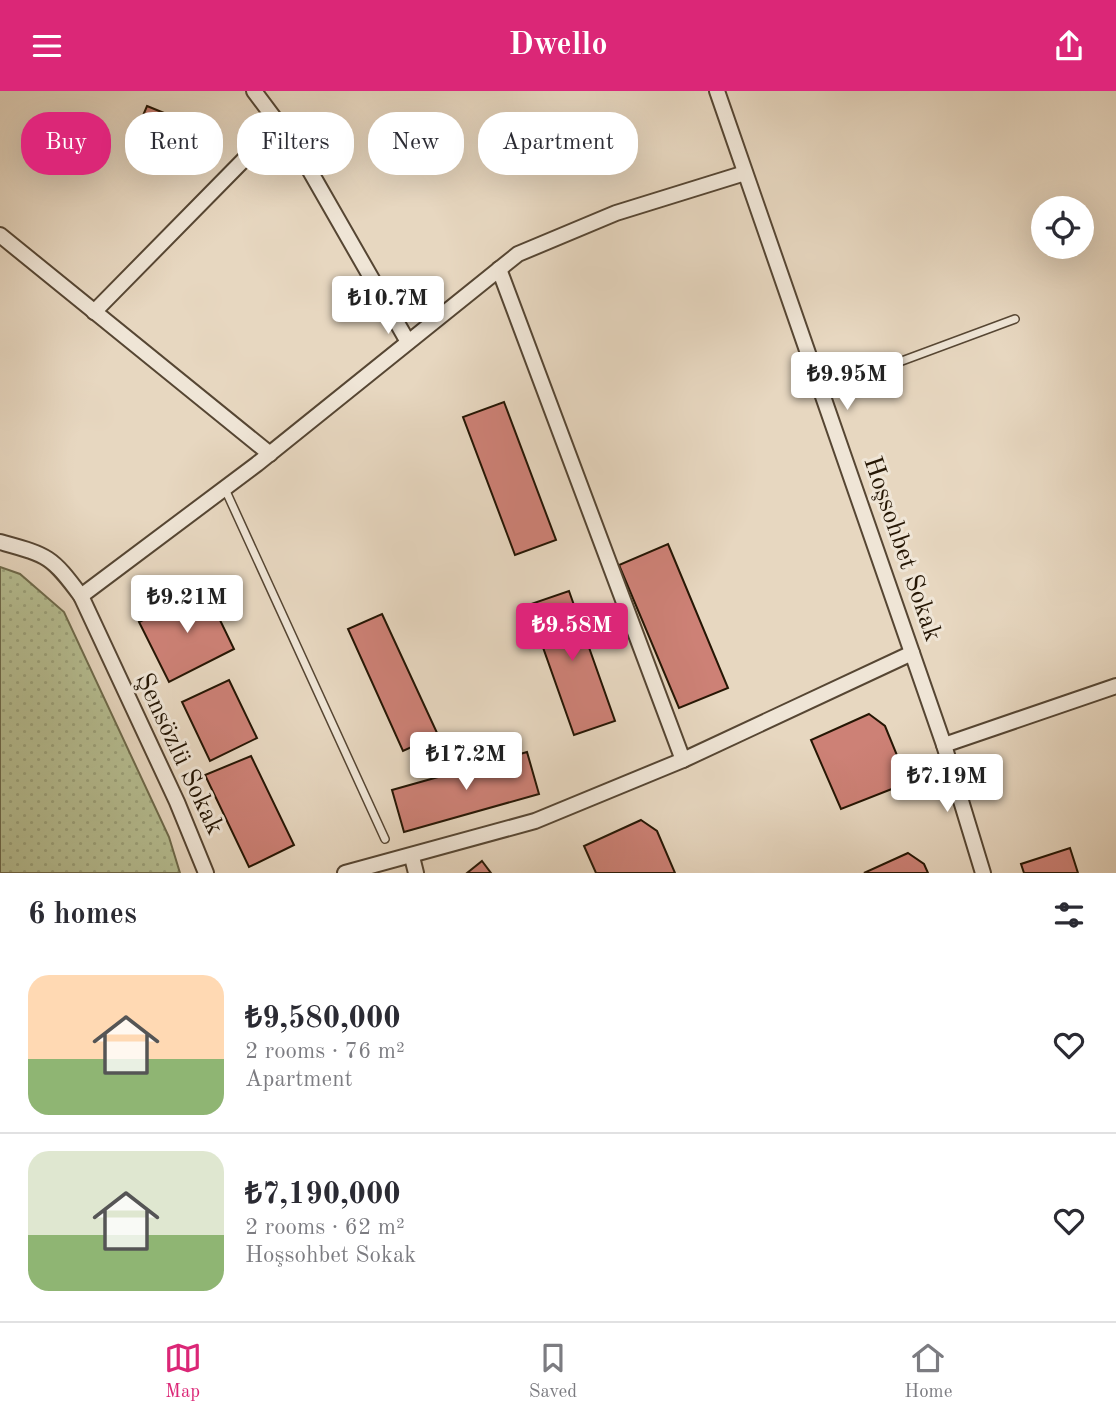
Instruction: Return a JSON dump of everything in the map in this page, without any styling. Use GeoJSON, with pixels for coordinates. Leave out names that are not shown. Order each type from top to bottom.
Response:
{"type":"FeatureCollection","features":[{"type":"Feature","properties":{"kind":"street"},"geometry":{"type":"LineString","coordinates":[[254,91],[270,112]]}},
{"type":"Feature","properties":{"kind":"street","name":"Hoşsohbet Sokak"},"geometry":{"type":"LineString","coordinates":[[717,91],[944,745],[983,873]]}},
{"type":"Feature","properties":{"kind":"street"},"geometry":{"type":"LineString","coordinates":[[94,312],[237,167]]}},
{"type":"Feature","properties":{"kind":"street"},"geometry":{"type":"LineString","coordinates":[[81,596],[270,454],[517,254],[616,213],[745,173]]}},
{"type":"Feature","properties":{"kind":"street"},"geometry":{"type":"LineString","coordinates":[[312,175],[408,342]]}},
{"type":"Feature","properties":{"kind":"street"},"geometry":{"type":"LineString","coordinates":[[0,235],[270,454]]}},
{"type":"Feature","properties":{"kind":"street"},"geometry":{"type":"LineString","coordinates":[[499,269],[683,760]]}},
{"type":"Feature","properties":{"kind":"street","name":"Şensözlü Sokak"},"geometry":{"type":"LineString","coordinates":[[0,542],[45,554],[63,571],[81,596],[177,802],[205,873]]}},
{"type":"Feature","properties":{"kind":"street"},"geometry":{"type":"LineString","coordinates":[[345,873],[412,857],[536,821],[683,760],[912,653]]}},
{"type":"Feature","properties":{"kind":"street"},"geometry":{"type":"LineString","coordinates":[[944,745],[1116,686]]}},
{"type":"Feature","properties":{"kind":"street"},"geometry":{"type":"LineString","coordinates":[[412,857],[416,873]]}},
{"type":"Feature","properties":{"kind":"lane"},"geometry":{"type":"LineString","coordinates":[[821,391],[1015,319]]}},
{"type":"Feature","properties":{"kind":"lane"},"geometry":{"type":"LineString","coordinates":[[225,488],[385,839]]}},
{"type":"Feature","properties":{"kind":"green space"},"geometry":{"type":"Polygon","coordinates":[[[0,567],[20,574],[64,612],[169,837],[180,873],[0,873],[0,567]]]}},
{"type":"Feature","properties":{"kind":"building"},"geometry":{"type":"Polygon","coordinates":[[[147,106],[162,112],[144,112],[147,106]]]}},
{"type":"Feature","properties":{"kind":"building"},"geometry":{"type":"Polygon","coordinates":[[[504,402],[556,540],[515,555],[463,417],[504,402]]]}},
{"type":"Feature","properties":{"kind":"building"},"geometry":{"type":"Polygon","coordinates":[[[668,544],[728,688],[679,708],[619,565],[668,544]]]}},
{"type":"Feature","properties":{"kind":"building"},"geometry":{"type":"Polygon","coordinates":[[[205,589],[234,649],[169,682],[139,622],[205,589]]]}},
{"type":"Feature","properties":{"kind":"building"},"geometry":{"type":"Polygon","coordinates":[[[569,591],[615,721],[574,735],[528,605],[569,591]]]}},
{"type":"Feature","properties":{"kind":"building"},"geometry":{"type":"Polygon","coordinates":[[[382,614],[438,735],[403,751],[348,629],[382,614]]]}},
{"type":"Feature","properties":{"kind":"building"},"geometry":{"type":"Polygon","coordinates":[[[229,680],[257,738],[210,761],[182,702],[229,680]]]}},
{"type":"Feature","properties":{"kind":"building"},"geometry":{"type":"Polygon","coordinates":[[[869,714],[885,726],[903,770],[902,785],[841,809],[811,740],[869,714]]]}},
{"type":"Feature","properties":{"kind":"building"},"geometry":{"type":"Polygon","coordinates":[[[527,752],[539,794],[404,832],[392,790],[527,752]]]}},
{"type":"Feature","properties":{"kind":"building"},"geometry":{"type":"Polygon","coordinates":[[[251,756],[294,845],[249,867],[205,775],[251,756]]]}},
{"type":"Feature","properties":{"kind":"building"},"geometry":{"type":"Polygon","coordinates":[[[641,820],[657,831],[675,873],[596,873],[584,846],[641,820]]]}},
{"type":"Feature","properties":{"kind":"building"},"geometry":{"type":"Polygon","coordinates":[[[1070,848],[1078,873],[1024,873],[1021,864],[1070,848]]]}},
{"type":"Feature","properties":{"kind":"building"},"geometry":{"type":"Polygon","coordinates":[[[908,853],[924,864],[928,873],[864,873],[908,853]]]}},
{"type":"Feature","properties":{"kind":"building"},"geometry":{"type":"Polygon","coordinates":[[[482,861],[491,873],[467,873],[482,861]]]}}]}
